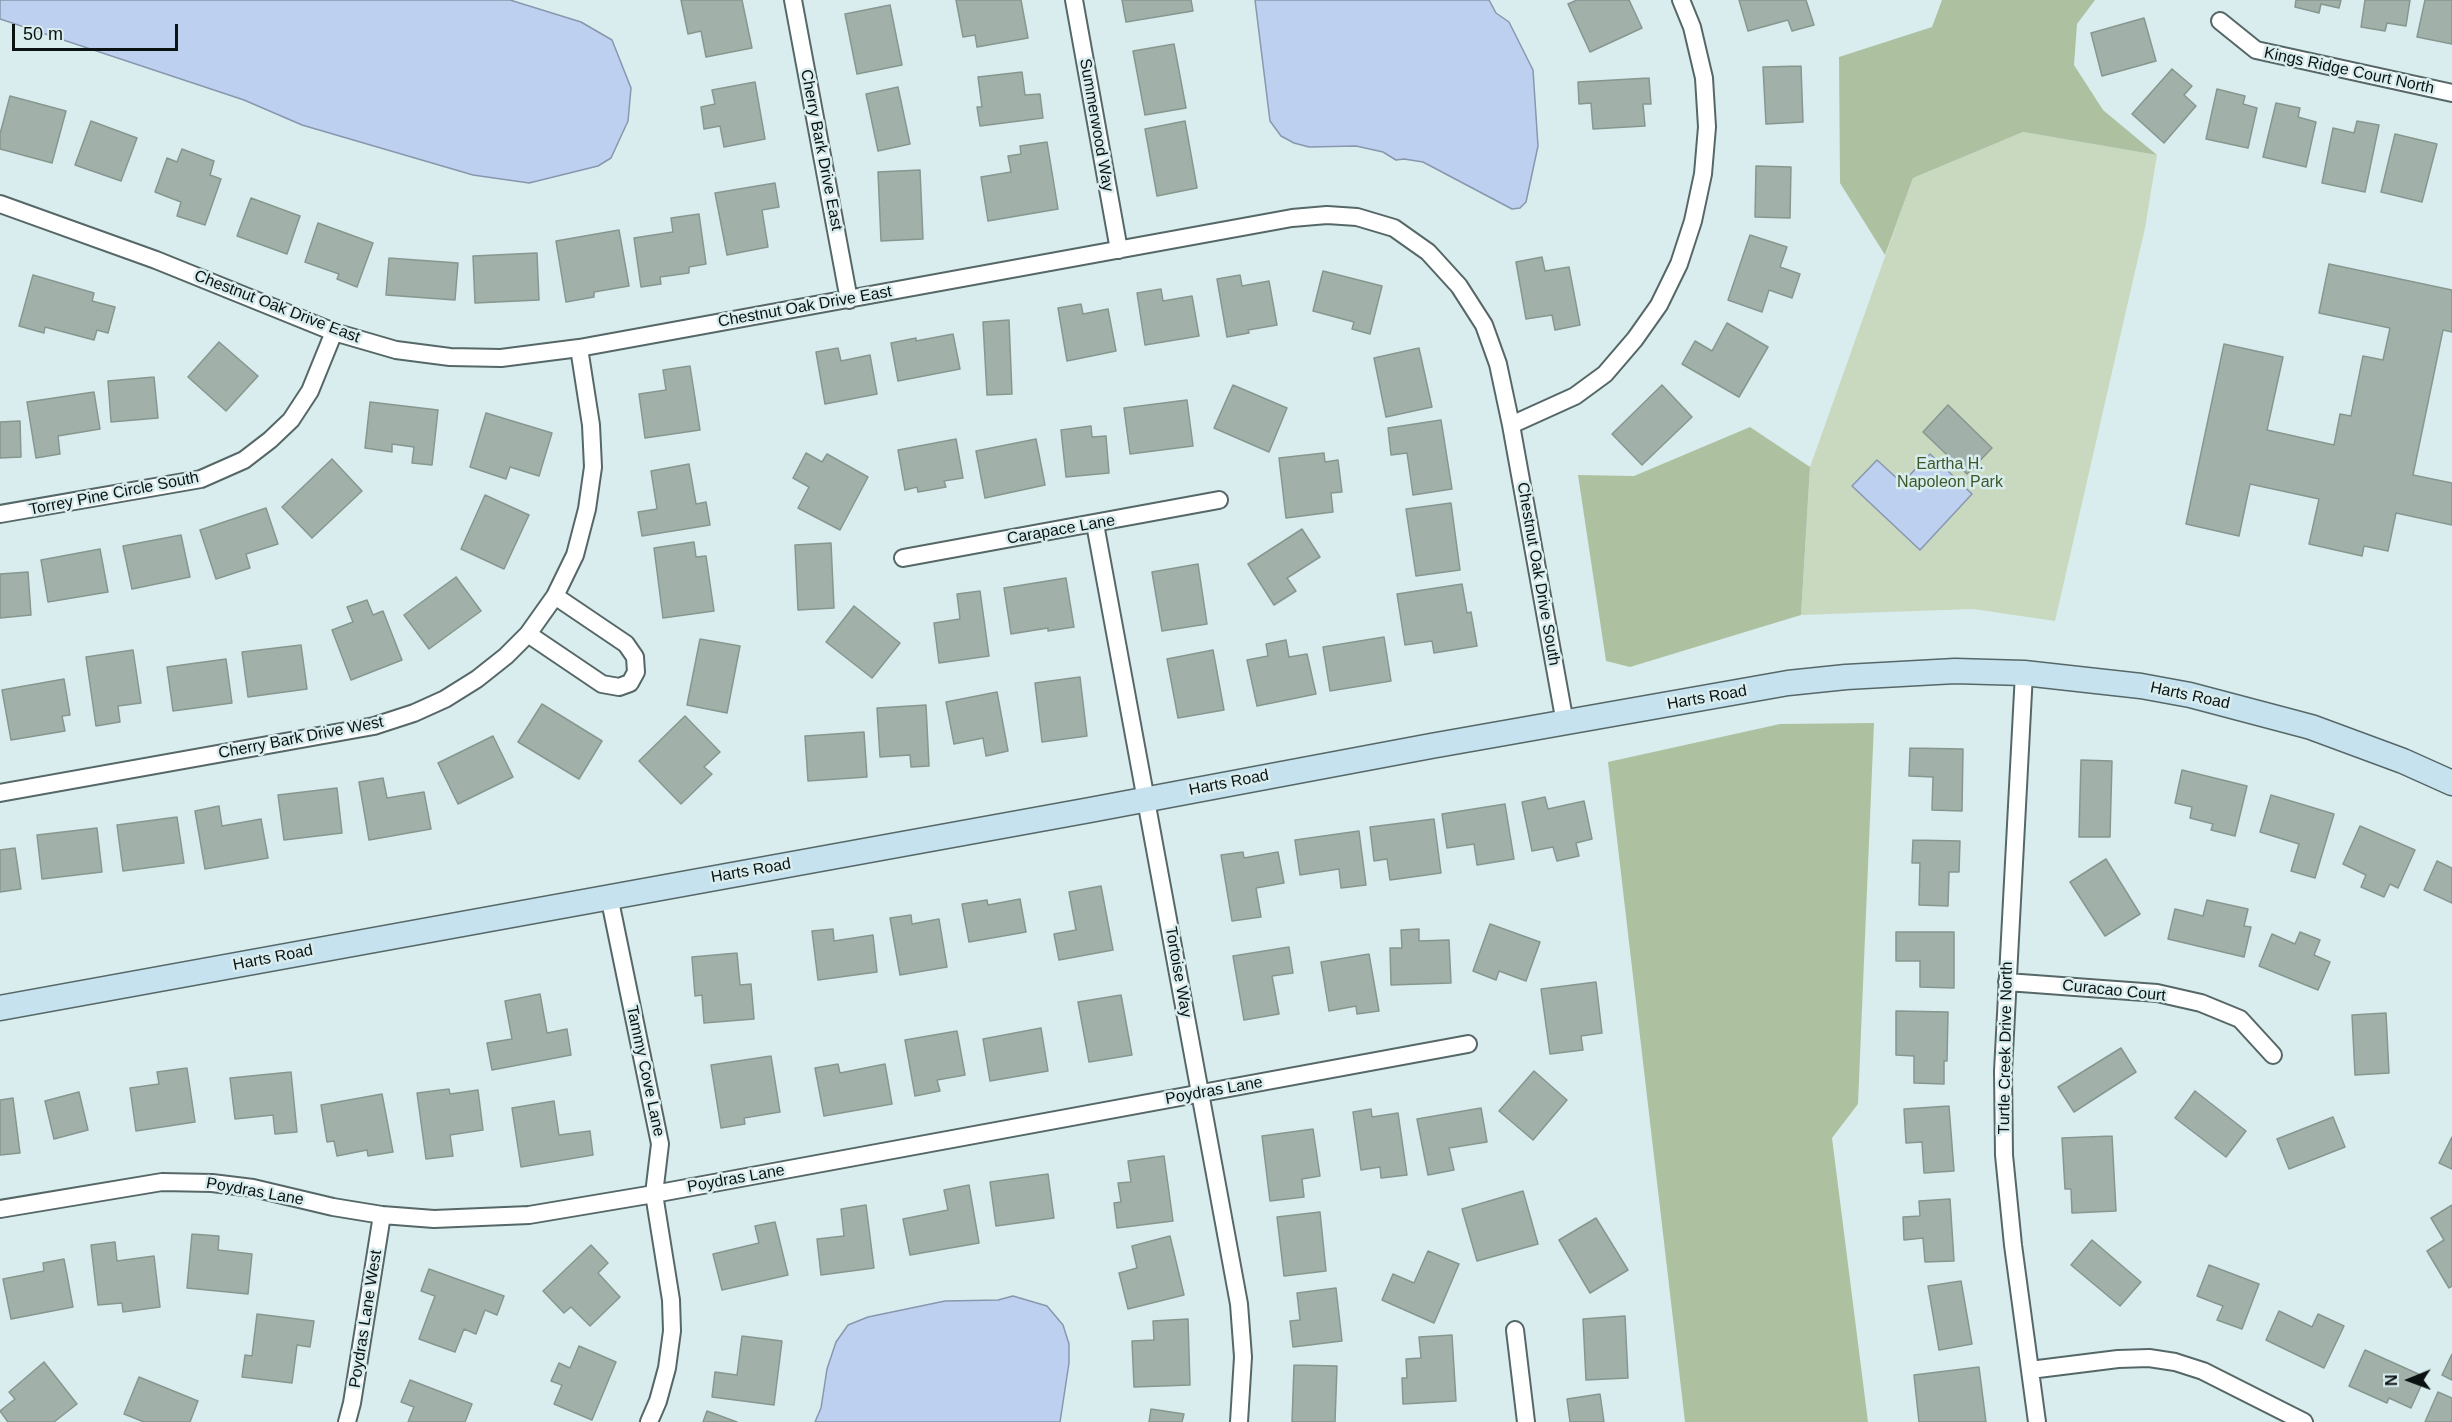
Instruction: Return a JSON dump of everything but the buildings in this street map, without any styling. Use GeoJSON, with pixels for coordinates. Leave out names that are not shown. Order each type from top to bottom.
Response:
{"type":"FeatureCollection","features":[{"type":"Feature","properties":{"kind":"street","name":"Cherry Bark Drive East"},"geometry":{"type":"LineString","coordinates":[[793,0],[849,300]]}},
{"type":"Feature","properties":{"kind":"street","name":"Summerwood Way"},"geometry":{"type":"LineString","coordinates":[[1074,0],[1119,250]]}},
{"type":"Feature","properties":{"kind":"street"},"geometry":{"type":"LineString","coordinates":[[1511,425],[1575,396],[1605,374],[1635,339],[1659,305],[1679,264],[1693,221],[1703,174],[1707,127],[1704,78],[1692,27],[1681,0]]}},
{"type":"Feature","properties":{"kind":"street","name":"Kings Ridge Court North"},"geometry":{"type":"LineString","coordinates":[[2220,21],[2256,50],[2452,93]]}},
{"type":"Feature","properties":{"kind":"street","name":"Chestnut Oak Drive East"},"geometry":{"type":"LineString","coordinates":[[0,204],[156,260],[334,332],[396,350],[450,357],[501,358],[579,348],[1292,218],[1327,214],[1357,217],[1394,228],[1428,252],[1459,286],[1484,325],[1498,364],[1511,425]]}},
{"type":"Feature","properties":{"kind":"street","name":"Torrey Pine Circle South"},"geometry":{"type":"LineString","coordinates":[[0,514],[201,478],[244,460],[270,441],[291,420],[310,391],[334,332]]}},
{"type":"Feature","properties":{"kind":"street","name":"Cherry Bark Drive West"},"geometry":{"type":"LineString","coordinates":[[0,793],[374,726],[414,713],[445,699],[477,679],[506,656],[528,634],[555,597],[575,555],[587,509],[592,467],[591,425],[579,348]]}},
{"type":"Feature","properties":{"kind":"street","name":"Chestnut Oak Drive South"},"geometry":{"type":"LineString","coordinates":[[1511,425],[1565,723]]}},
{"type":"Feature","properties":{"kind":"street","name":"Carapace Lane"},"geometry":{"type":"LineString","coordinates":[[903,558],[1219,500]]}},
{"type":"Feature","properties":{"kind":"street","name":"Tortoise Way"},"geometry":{"type":"LineString","coordinates":[[1095,524],[1239,1305],[1243,1357],[1242,1404],[1239,1422]]}},
{"type":"Feature","properties":{"kind":"street"},"geometry":{"type":"LineString","coordinates":[[528,634],[602,684],[619,687],[630,683],[636,672],[635,657],[626,644],[555,597]]}},
{"type":"Feature","properties":{"kind":"street","name":"Harts Road"},"geometry":{"type":"LineString","coordinates":[[0,1008],[1431,746],[1788,683],[1834,678],[1955,671],[2024,673],[2141,686],[2257,711],[2357,743],[2452,783]]}},
{"type":"Feature","properties":{"kind":"street","name":"Turtle Creek Drive North"},"geometry":{"type":"LineString","coordinates":[[2024,673],[2002,1071],[2004,1155],[2013,1245],[2037,1422]]}},
{"type":"Feature","properties":{"kind":"street","name":"Tammy Cove Lane"},"geometry":{"type":"LineString","coordinates":[[609,896],[660,1144],[654,1194],[671,1300],[672,1331],[667,1368],[658,1401],[649,1422]]}},
{"type":"Feature","properties":{"kind":"street","name":"Curacao Court"},"geometry":{"type":"LineString","coordinates":[[2007,982],[2157,993],[2201,1003],[2240,1019],[2273,1055]]}},
{"type":"Feature","properties":{"kind":"street","name":"Poydras Lane"},"geometry":{"type":"LineString","coordinates":[[0,1209],[121,1187],[172,1182],[212,1183],[254,1188],[333,1207],[382,1215],[434,1219],[529,1215],[1468,1044]]}},
{"type":"Feature","properties":{"kind":"street","name":"Poydras Lane West"},"geometry":{"type":"LineString","coordinates":[[347,1422],[382,1215]]}},
{"type":"Feature","properties":{"kind":"street"},"geometry":{"type":"LineString","coordinates":[[1515,1330],[1527,1422]]}},
{"type":"Feature","properties":{"kind":"street"},"geometry":{"type":"LineString","coordinates":[[2030,1370],[2118,1359],[2149,1358],[2175,1362],[2203,1371],[2304,1422]]}},
{"type":"Feature","properties":{"kind":"green space"},"geometry":{"type":"Polygon","coordinates":[[[1942,0],[2095,0],[2077,24],[2074,65],[2103,110],[2157,155],[2023,132],[1913,178],[1885,255],[1840,183],[1839,57],[1932,27],[1942,0]]]}},
{"type":"Feature","properties":{"kind":"green space","name":"Eartha H. Napoleon Park"},"geometry":{"type":"Polygon","coordinates":[[[2023,132],[2157,155],[2145,228],[2055,621],[1973,609],[1801,615],[1810,467],[1913,178],[2023,132]]]}},
{"type":"Feature","properties":{"kind":"green space"},"geometry":{"type":"Polygon","coordinates":[[[1750,427],[1810,467],[1801,615],[1630,667],[1606,661],[1578,475],[1634,476],[1750,427]]]}},
{"type":"Feature","properties":{"kind":"green space"},"geometry":{"type":"Polygon","coordinates":[[[1874,723],[1858,1104],[1832,1138],[1868,1422],[1685,1422],[1608,762],[1780,724],[1874,723]]]}},
{"type":"Feature","properties":{"kind":"water"},"geometry":{"type":"Polygon","coordinates":[[[0,0],[510,0],[581,22],[612,40],[631,88],[628,121],[611,158],[598,166],[529,183],[473,175],[302,125],[244,100],[0,19],[0,0]]]}},
{"type":"Feature","properties":{"kind":"water"},"geometry":{"type":"Polygon","coordinates":[[[1255,0],[1489,0],[1496,13],[1509,22],[1533,70],[1538,146],[1526,202],[1520,208],[1512,209],[1423,162],[1396,160],[1383,152],[1356,146],[1309,147],[1281,136],[1270,121],[1255,0]]]}},
{"type":"Feature","properties":{"kind":"water"},"geometry":{"type":"Polygon","coordinates":[[[1930,454],[1972,494],[1920,550],[1852,486],[1877,460],[1902,483],[1930,454]]]}},
{"type":"Feature","properties":{"kind":"water"},"geometry":{"type":"Polygon","coordinates":[[[1013,1296],[1047,1306],[1063,1325],[1069,1344],[1069,1363],[1060,1422],[815,1422],[821,1408],[827,1369],[836,1342],[848,1325],[868,1317],[945,1301],[998,1300],[1013,1296]]]}}]}
